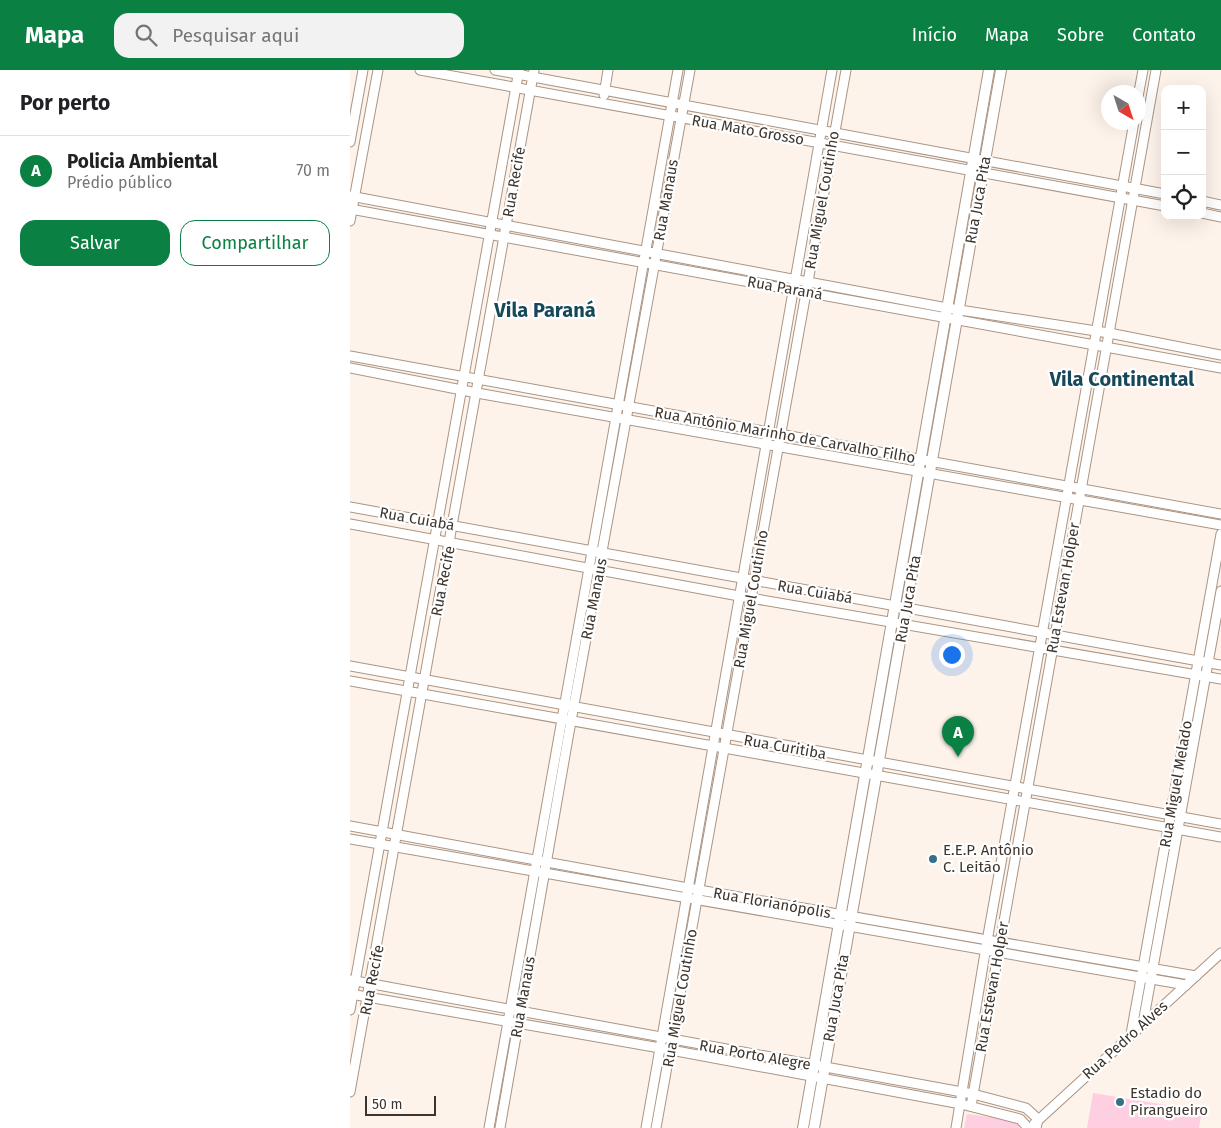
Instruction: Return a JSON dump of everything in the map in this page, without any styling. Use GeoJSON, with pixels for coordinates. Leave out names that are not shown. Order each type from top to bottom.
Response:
{"type":"FeatureCollection","features":[{"type":"Feature","properties":{"kind":"street"},"geometry":{"type":"LineString","coordinates":[[350,142],[363,70]]}},
{"type":"Feature","properties":{"kind":"street"},"geometry":{"type":"LineString","coordinates":[[350,221],[352,197],[378,70]]}},
{"type":"Feature","properties":{"kind":"street","name":"Rua Mato Grosso"},"geometry":{"type":"LineString","coordinates":[[420,70],[832,145],[971,164],[985,161],[1161,193]]}},
{"type":"Feature","properties":{"kind":"street","name":"Rua Mato Grosso"},"geometry":{"type":"LineString","coordinates":[[495,70],[534,73],[604,92],[834,133],[971,164],[983,172],[1161,205]]}},
{"type":"Feature","properties":{"kind":"street"},"geometry":{"type":"LineString","coordinates":[[603,103],[608,70]]}},
{"type":"Feature","properties":{"kind":"street","name":"Rua Manaus"},"geometry":{"type":"LineString","coordinates":[[489,1128],[569,707],[577,662],[589,568],[678,70]]}},
{"type":"Feature","properties":{"kind":"street","name":"Rua Manaus"},"geometry":{"type":"LineString","coordinates":[[577,662],[603,554],[690,70]]}},
{"type":"Feature","properties":{"kind":"street","name":"Rua Miguel Coutinho"},"geometry":{"type":"LineString","coordinates":[[646,1128],[717,734],[739,596],[768,443],[832,70]]}},
{"type":"Feature","properties":{"kind":"street","name":"Rua Miguel Coutinho"},"geometry":{"type":"LineString","coordinates":[[656,1128],[846,70]]}},
{"type":"Feature","properties":{"kind":"street","name":"Rua Juca Pita"},"geometry":{"type":"LineString","coordinates":[[803,1128],[818,1072],[845,920],[865,773],[989,70]]}},
{"type":"Feature","properties":{"kind":"street","name":"Rua Juca Pita"},"geometry":{"type":"LineString","coordinates":[[845,920],[877,775],[1001,70]]}},
{"type":"Feature","properties":{"kind":"street"},"geometry":{"type":"LineString","coordinates":[[1140,85],[1143,70]]}},
{"type":"Feature","properties":{"kind":"street","name":"Rua Estevan Holper"},"geometry":{"type":"LineString","coordinates":[[971,1106],[1156,70]]}},
{"type":"Feature","properties":{"kind":"street","name":"Rua Recife"},"geometry":{"type":"LineString","coordinates":[[350,1010],[352,981],[363,937],[380,844],[518,72]]}},
{"type":"Feature","properties":{"kind":"street","name":"Rua Recife"},"geometry":{"type":"LineString","coordinates":[[350,1092],[396,848],[423,680],[454,526],[534,73]]}},
{"type":"Feature","properties":{"kind":"street","name":"Rua Estevan Holper"},"geometry":{"type":"LineString","coordinates":[[956,1128],[1132,130]]}},
{"type":"Feature","properties":{"kind":"street","name":"Rua Paraná"},"geometry":{"type":"LineString","coordinates":[[352,197],[507,224],[808,281],[946,313]]}},
{"type":"Feature","properties":{"kind":"street"},"geometry":{"type":"LineString","coordinates":[[1206,202],[1221,205]]}},
{"type":"Feature","properties":{"kind":"street","name":"Rua Paraná"},"geometry":{"type":"LineString","coordinates":[[351,209],[806,292],[946,313],[1109,333],[1221,355]]}},
{"type":"Feature","properties":{"kind":"street"},"geometry":{"type":"LineString","coordinates":[[1206,214],[1221,217]]}},
{"type":"Feature","properties":{"kind":"street","name":"Rua Paraná"},"geometry":{"type":"LineString","coordinates":[[958,314],[1106,347],[1221,368]]}},
{"type":"Feature","properties":{"kind":"street","name":"Rua Antônio Marinho de Carvalho Filho"},"geometry":{"type":"LineString","coordinates":[[350,356],[1221,514]]}},
{"type":"Feature","properties":{"kind":"street","name":"Rua Antônio Marinho de Carvalho Filho"},"geometry":{"type":"LineString","coordinates":[[350,368],[477,394],[768,443],[1221,525]]}},
{"type":"Feature","properties":{"kind":"street","name":"Rua Cuiabá"},"geometry":{"type":"LineString","coordinates":[[350,507],[1221,665]]}},
{"type":"Feature","properties":{"kind":"street","name":"Rua Cuiabá"},"geometry":{"type":"LineString","coordinates":[[350,524],[739,596],[892,620],[1205,678],[1221,679]]}},
{"type":"Feature","properties":{"kind":"street","name":"Rua Miguel Melado"},"geometry":{"type":"LineString","coordinates":[[1142,1023],[1147,974],[1175,816],[1198,661],[1221,534]]}},
{"type":"Feature","properties":{"kind":"street","name":"Rua Miguel Melado"},"geometry":{"type":"LineString","coordinates":[[1175,816],[1205,678],[1221,591]]}},
{"type":"Feature","properties":{"kind":"street","name":"Rua Curitiba"},"geometry":{"type":"LineString","coordinates":[[350,666],[867,762],[1221,824]]}},
{"type":"Feature","properties":{"kind":"street","name":"Rua Curitiba"},"geometry":{"type":"LineString","coordinates":[[350,681],[1221,837]]}},
{"type":"Feature","properties":{"kind":"street","name":"Rua Florianópolis"},"geometry":{"type":"LineString","coordinates":[[350,826],[699,890],[845,920],[1147,974],[1186,985]]}},
{"type":"Feature","properties":{"kind":"street","name":"Rua Florianópolis"},"geometry":{"type":"LineString","coordinates":[[350,839],[697,901],[845,920]]}},
{"type":"Feature","properties":{"kind":"street","name":"Rua Manaus"},"geometry":{"type":"LineString","coordinates":[[500,1128],[521,1012],[539,872]]}},
{"type":"Feature","properties":{"kind":"street"},"geometry":{"type":"LineString","coordinates":[[363,937],[379,939]]}},
{"type":"Feature","properties":{"kind":"street","name":"Rua Pedro Alves"},"geometry":{"type":"LineString","coordinates":[[1029,1128],[1037,1123],[1142,1023],[1221,953]]}},
{"type":"Feature","properties":{"kind":"street","name":"Rua Miguel Melado"},"geometry":{"type":"LineString","coordinates":[[1131,1034],[1147,974]]}},
{"type":"Feature","properties":{"kind":"street","name":"Rua Florianópolis"},"geometry":{"type":"LineString","coordinates":[[1147,974],[1196,976]]}},
{"type":"Feature","properties":{"kind":"street","name":"Rua Porto Alegre"},"geometry":{"type":"LineString","coordinates":[[352,981],[672,1040],[971,1106],[1020,1119],[1029,1128]]}},
{"type":"Feature","properties":{"kind":"street","name":"Rua Porto Alegre"},"geometry":{"type":"LineString","coordinates":[[351,994],[670,1050],[963,1092],[1026,1108],[1037,1123]]}},
{"type":"Feature","properties":{"kind":"street","name":"Rua Juca Pita"},"geometry":{"type":"LineString","coordinates":[[814,1128],[818,1072]]}},
{"type":"Feature","properties":{"kind":"shaded area","name":"Estadio do Pirangueiro"},"geometry":{"type":"Polygon","coordinates":[[[1093,1093],[1202,1111],[1199,1128],[1087,1128],[1093,1093]]]}},
{"type":"Feature","properties":{"kind":"shaded area"},"geometry":{"type":"Polygon","coordinates":[[[967,1114],[1020,1121],[1019,1128],[964,1128],[967,1114]]]}},
{"type":"Feature","properties":{"kind":"place","name":"Policia Ambiental"},"geometry":{"type":"Point","coordinates":[958,757]}},
{"type":"Feature","properties":{"kind":"place","name":"E.E.P. Antônio C. Leitão"},"geometry":{"type":"Point","coordinates":[933,859]}},
{"type":"Feature","properties":{"kind":"place","name":"Estadio do Pirangueiro"},"geometry":{"type":"Point","coordinates":[1120,1102]}},
{"type":"Feature","properties":{"kind":"district","name":"Vila Paraná"},"geometry":{"type":"Point","coordinates":[545,310]}},
{"type":"Feature","properties":{"kind":"district","name":"Vila Continental"},"geometry":{"type":"Point","coordinates":[1122,379]}}]}
